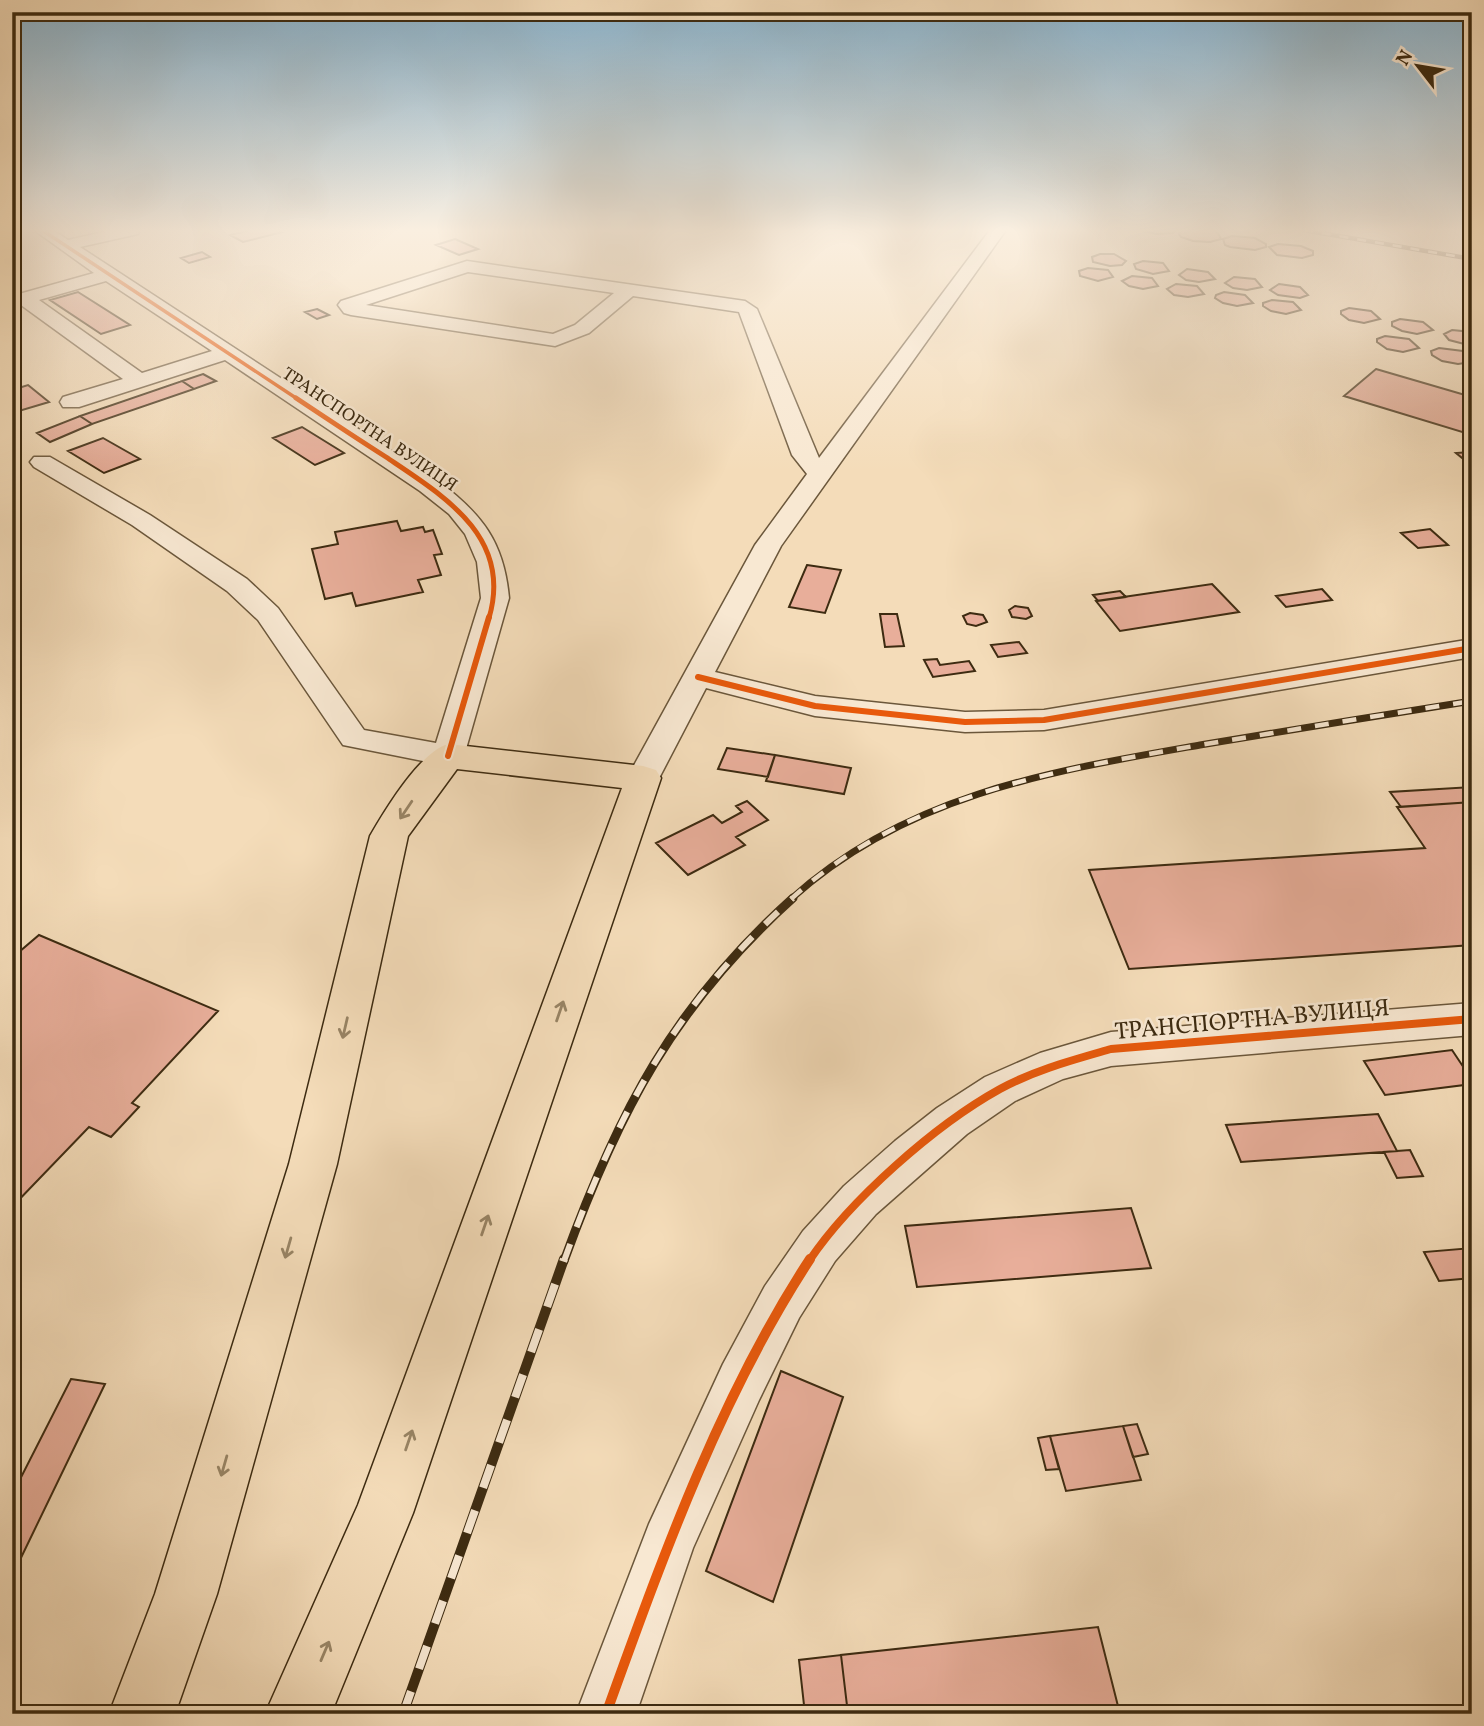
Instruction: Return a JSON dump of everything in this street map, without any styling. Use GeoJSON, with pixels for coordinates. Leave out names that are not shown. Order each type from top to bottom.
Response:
{"type":"FeatureCollection","features":[{"type":"Feature","properties":{"kind":"main road"},"geometry":{"type":"LineString","coordinates":[[142,1714],[186,1594],[313,1164],[389,836],[407,807],[448,756],[642,778],[384,1513],[298,1714]]}},
{"type":"Feature","properties":{"kind":"street"},"geometry":{"type":"LineString","coordinates":[[35,311],[139,381]]}},
{"type":"Feature","properties":{"kind":"street","name":"ТРАНСПОРТНА ВУЛИЦЯ"},"geometry":{"type":"LineString","coordinates":[[163,311],[451,502],[468,517],[484,542],[494,573],[495,598],[448,756]]}},
{"type":"Feature","properties":{"kind":"street"},"geometry":{"type":"LineString","coordinates":[[361,311],[555,340],[582,329],[604,311]]}},
{"type":"Feature","properties":{"kind":"street"},"geometry":{"type":"LineString","coordinates":[[748,311],[804,455],[819,473]]}},
{"type":"Feature","properties":{"kind":"street"},"geometry":{"type":"LineString","coordinates":[[642,778],[768,545],[939,311]]}},
{"type":"Feature","properties":{"kind":"street"},"geometry":{"type":"LineString","coordinates":[[71,402],[227,354]]}},
{"type":"Feature","properties":{"kind":"street"},"geometry":{"type":"LineString","coordinates":[[42,462],[141,520],[237,585],[268,614],[354,738],[448,756]]}},
{"type":"Feature","properties":{"kind":"street"},"geometry":{"type":"LineString","coordinates":[[698,677],[815,706],[965,723],[1004,723],[1044,720],[1472,648]]}},
{"type":"Feature","properties":{"kind":"street","name":"ТРАНСПОРТНА ВУЛИЦЯ"},"geometry":{"type":"LineString","coordinates":[[606,1714],[668,1543],[741,1382],[782,1302],[819,1246],[860,1200],[931,1138],[1000,1089],[1054,1065],[1111,1049],[1472,1019]]}},
{"type":"Feature","properties":{"kind":"building"},"geometry":{"type":"Polygon","coordinates":[[[66,311],[107,311],[130,325],[101,334],[66,311]]]}},
{"type":"Feature","properties":{"kind":"building"},"geometry":{"type":"Polygon","coordinates":[[[320,311],[329,315],[317,319],[305,312],[320,311]]]}},
{"type":"Feature","properties":{"kind":"building"},"geometry":{"type":"Polygon","coordinates":[[[1270,311],[1299,311],[1286,314],[1270,311]]]}},
{"type":"Feature","properties":{"kind":"building"},"geometry":{"type":"Polygon","coordinates":[[[1341,311],[1371,311],[1380,319],[1364,323],[1349,320],[1341,311]]]}},
{"type":"Feature","properties":{"kind":"building"},"geometry":{"type":"Polygon","coordinates":[[[1400,319],[1423,322],[1433,330],[1417,334],[1402,331],[1392,326],[1392,322],[1400,319]]]}},
{"type":"Feature","properties":{"kind":"building"},"geometry":{"type":"Polygon","coordinates":[[[1452,330],[1472,332],[1472,346],[1449,340],[1444,334],[1452,330]]]}},
{"type":"Feature","properties":{"kind":"building"},"geometry":{"type":"Polygon","coordinates":[[[1385,336],[1409,339],[1419,348],[1403,352],[1387,349],[1377,342],[1377,339],[1385,336]]]}},
{"type":"Feature","properties":{"kind":"building"},"geometry":{"type":"Polygon","coordinates":[[[1439,348],[1463,351],[1472,355],[1472,362],[1458,364],[1442,361],[1432,355],[1431,351],[1439,348]]]}},
{"type":"Feature","properties":{"kind":"building"},"geometry":{"type":"Polygon","coordinates":[[[1376,369],[1472,397],[1472,435],[1344,396],[1376,369]]]}},
{"type":"Feature","properties":{"kind":"building"},"geometry":{"type":"Polygon","coordinates":[[[203,374],[216,381],[194,389],[182,381],[203,374]]]}},
{"type":"Feature","properties":{"kind":"building"},"geometry":{"type":"Polygon","coordinates":[[[182,381],[194,389],[92,424],[80,416],[182,381]]]}},
{"type":"Feature","properties":{"kind":"building"},"geometry":{"type":"Polygon","coordinates":[[[28,385],[49,402],[19,411],[12,407],[12,390],[28,385]]]}},
{"type":"Feature","properties":{"kind":"building"},"geometry":{"type":"Polygon","coordinates":[[[80,416],[92,424],[50,442],[37,433],[80,416]]]}},
{"type":"Feature","properties":{"kind":"building"},"geometry":{"type":"Polygon","coordinates":[[[302,427],[344,453],[315,465],[273,438],[302,427]]]}},
{"type":"Feature","properties":{"kind":"building"},"geometry":{"type":"Polygon","coordinates":[[[103,438],[140,459],[104,473],[68,451],[103,438]]]}},
{"type":"Feature","properties":{"kind":"building"},"geometry":{"type":"Polygon","coordinates":[[[1470,452],[1472,466],[1456,453],[1470,452]]]}},
{"type":"Feature","properties":{"kind":"building"},"geometry":{"type":"Polygon","coordinates":[[[397,521],[401,531],[423,527],[425,532],[433,530],[442,554],[434,555],[441,575],[418,580],[423,592],[356,606],[352,593],[325,599],[312,549],[338,544],[335,532],[397,521]]]}},
{"type":"Feature","properties":{"kind":"building"},"geometry":{"type":"Polygon","coordinates":[[[1430,529],[1448,545],[1418,548],[1401,533],[1430,529]]]}},
{"type":"Feature","properties":{"kind":"building"},"geometry":{"type":"Polygon","coordinates":[[[807,565],[841,570],[825,613],[789,607],[807,565]]]}},
{"type":"Feature","properties":{"kind":"building"},"geometry":{"type":"Polygon","coordinates":[[[1212,584],[1239,612],[1120,631],[1096,601],[1212,584]]]}},
{"type":"Feature","properties":{"kind":"building"},"geometry":{"type":"Polygon","coordinates":[[[1322,589],[1332,600],[1286,607],[1276,596],[1322,589]]]}},
{"type":"Feature","properties":{"kind":"building"},"geometry":{"type":"Polygon","coordinates":[[[1120,591],[1126,597],[1098,601],[1093,595],[1120,591]]]}},
{"type":"Feature","properties":{"kind":"building"},"geometry":{"type":"Polygon","coordinates":[[[1015,606],[1028,608],[1032,616],[1026,619],[1012,617],[1009,610],[1015,606]]]}},
{"type":"Feature","properties":{"kind":"building"},"geometry":{"type":"Polygon","coordinates":[[[970,613],[983,615],[987,622],[976,626],[967,624],[963,616],[970,613]]]}},
{"type":"Feature","properties":{"kind":"building"},"geometry":{"type":"Polygon","coordinates":[[[880,614],[897,614],[904,646],[885,647],[880,614]]]}},
{"type":"Feature","properties":{"kind":"building"},"geometry":{"type":"Polygon","coordinates":[[[1019,642],[1027,653],[998,657],[991,645],[1019,642]]]}},
{"type":"Feature","properties":{"kind":"building"},"geometry":{"type":"Polygon","coordinates":[[[937,659],[940,665],[969,661],[975,671],[933,677],[924,660],[937,659]]]}},
{"type":"Feature","properties":{"kind":"building"},"geometry":{"type":"Polygon","coordinates":[[[727,748],[775,755],[768,777],[718,769],[727,748]]]}},
{"type":"Feature","properties":{"kind":"building"},"geometry":{"type":"Polygon","coordinates":[[[775,755],[851,768],[844,794],[766,781],[775,755]]]}},
{"type":"Feature","properties":{"kind":"building"},"geometry":{"type":"Polygon","coordinates":[[[1472,787],[1472,802],[1401,807],[1390,792],[1472,787]]]}},
{"type":"Feature","properties":{"kind":"building"},"geometry":{"type":"Polygon","coordinates":[[[747,801],[768,820],[736,837],[745,845],[688,875],[656,843],[713,815],[722,823],[742,812],[736,806],[747,801]]]}},
{"type":"Feature","properties":{"kind":"building"},"geometry":{"type":"Polygon","coordinates":[[[1472,802],[1472,945],[1129,969],[1089,870],[1425,848],[1397,807],[1472,802]]]}},
{"type":"Feature","properties":{"kind":"building"},"geometry":{"type":"Polygon","coordinates":[[[39,935],[218,1011],[132,1103],[139,1107],[111,1137],[89,1127],[12,1207],[12,958],[39,935]]]}},
{"type":"Feature","properties":{"kind":"building"},"geometry":{"type":"Polygon","coordinates":[[[1452,1050],[1472,1084],[1385,1095],[1364,1061],[1452,1050]]]}},
{"type":"Feature","properties":{"kind":"building"},"geometry":{"type":"Polygon","coordinates":[[[1378,1114],[1397,1151],[1241,1162],[1226,1125],[1378,1114]]]}},
{"type":"Feature","properties":{"kind":"building"},"geometry":{"type":"Polygon","coordinates":[[[1410,1150],[1423,1176],[1397,1178],[1384,1152],[1410,1150]]]}},
{"type":"Feature","properties":{"kind":"building"},"geometry":{"type":"Polygon","coordinates":[[[1131,1208],[1151,1268],[917,1287],[905,1226],[1131,1208]]]}},
{"type":"Feature","properties":{"kind":"building"},"geometry":{"type":"Polygon","coordinates":[[[1472,1248],[1472,1278],[1439,1281],[1424,1252],[1472,1248]]]}},
{"type":"Feature","properties":{"kind":"building"},"geometry":{"type":"Polygon","coordinates":[[[781,1371],[843,1397],[773,1602],[706,1571],[781,1371]]]}},
{"type":"Feature","properties":{"kind":"building"},"geometry":{"type":"Polygon","coordinates":[[[71,1379],[105,1384],[17,1566],[12,1565],[12,1495],[71,1379]]]}},
{"type":"Feature","properties":{"kind":"building"},"geometry":{"type":"Polygon","coordinates":[[[1137,1424],[1148,1454],[1133,1457],[1123,1426],[1137,1424]]]}},
{"type":"Feature","properties":{"kind":"building"},"geometry":{"type":"Polygon","coordinates":[[[1123,1426],[1141,1480],[1066,1491],[1050,1436],[1123,1426]]]}},
{"type":"Feature","properties":{"kind":"building"},"geometry":{"type":"Polygon","coordinates":[[[1050,1436],[1059,1469],[1046,1470],[1038,1438],[1050,1436]]]}},
{"type":"Feature","properties":{"kind":"building"},"geometry":{"type":"Polygon","coordinates":[[[1098,1627],[1120,1714],[848,1714],[841,1655],[1098,1627]]]}},
{"type":"Feature","properties":{"kind":"building"},"geometry":{"type":"Polygon","coordinates":[[[841,1655],[848,1714],[805,1714],[799,1660],[841,1655]]]}},
{"type":"Feature","properties":{"kind":"railway"},"geometry":{"type":"LineString","coordinates":[[791,899],[836,863],[883,834],[932,811],[984,792],[1090,765],[1472,701]]}},
{"type":"Feature","properties":{"kind":"railway"},"geometry":{"type":"LineString","coordinates":[[564,1261],[606,1156],[654,1064],[682,1021],[715,979],[751,938],[793,898]]}},
{"type":"Feature","properties":{"kind":"railway"},"geometry":{"type":"LineString","coordinates":[[403,1714],[564,1259]]}},
{"type":"Feature","properties":{"kind":"cycle path"},"geometry":{"type":"LineString","coordinates":[[164,311],[429,486],[457,509],[478,533],[490,562],[495,598],[448,756]]}},
{"type":"Feature","properties":{"kind":"cycle path"},"geometry":{"type":"LineString","coordinates":[[698,677],[815,706],[965,722],[1044,720],[1472,648]]}},
{"type":"Feature","properties":{"kind":"cycle path"},"geometry":{"type":"LineString","coordinates":[[606,1714],[668,1543],[741,1382],[782,1302],[819,1246],[860,1200],[952,1121],[1000,1089],[1054,1065],[1111,1049],[1472,1019]]}}]}
